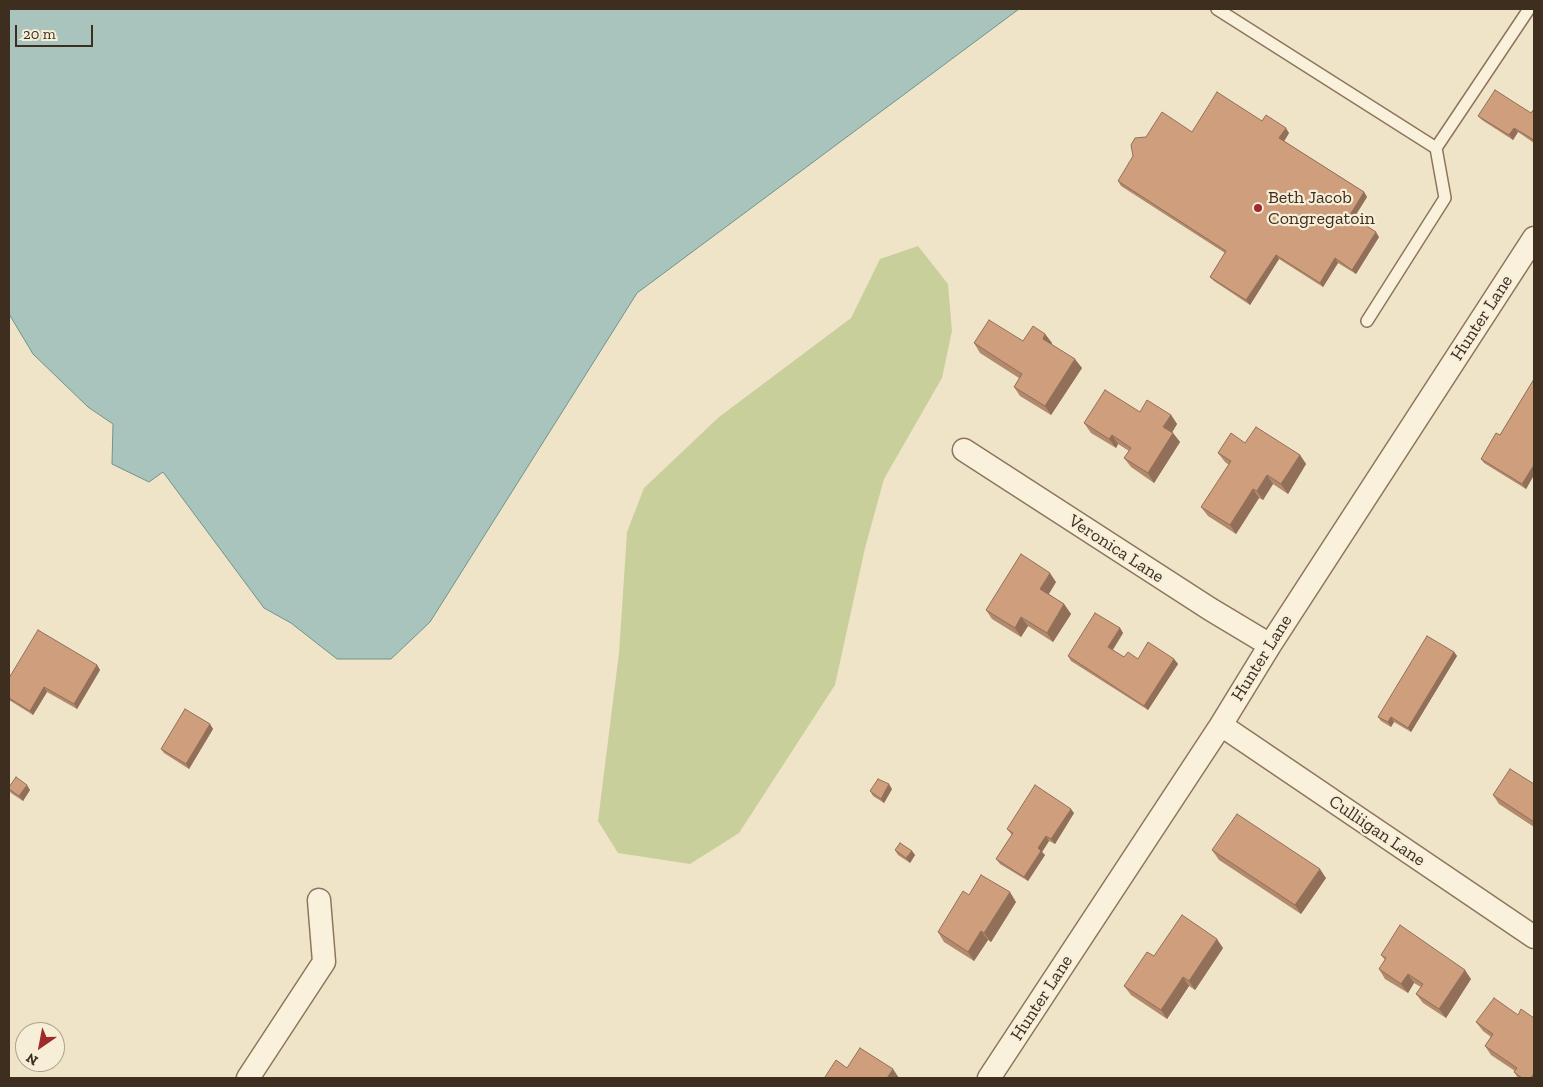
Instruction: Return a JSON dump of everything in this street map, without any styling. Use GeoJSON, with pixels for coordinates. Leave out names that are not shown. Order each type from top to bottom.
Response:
{"type":"FeatureCollection","features":[{"type":"Feature","properties":{"kind":"street","name":"Hunter Lane"},"geometry":{"type":"LineString","coordinates":[[989,1078],[1221,725],[1270,645],[1534,238]]}},
{"type":"Feature","properties":{"kind":"street","name":"Veronica Lane"},"geometry":{"type":"LineString","coordinates":[[964,450],[1210,609],[1270,645]]}},
{"type":"Feature","properties":{"kind":"street","name":"Culliigan Lane"},"geometry":{"type":"LineString","coordinates":[[1221,725],[1534,937]]}},
{"type":"Feature","properties":{"kind":"street"},"geometry":{"type":"LineString","coordinates":[[248,1078],[324,962],[319,900]]}},
{"type":"Feature","properties":{"kind":"lane"},"geometry":{"type":"LineString","coordinates":[[1216,9],[1436,148]]}},
{"type":"Feature","properties":{"kind":"lane"},"geometry":{"type":"LineString","coordinates":[[1367,321],[1445,198],[1436,148],[1529,9]]}},
{"type":"Feature","properties":{"kind":"green space"},"geometry":{"type":"Polygon","coordinates":[[[918,246],[948,284],[952,331],[942,378],[884,479],[865,548],[835,685],[739,833],[690,864],[618,853],[598,821],[619,653],[627,532],[644,488],[719,417],[851,318],[880,259],[918,246]]]}},
{"type":"Feature","properties":{"kind":"water"},"geometry":{"type":"Polygon","coordinates":[[[9,9],[1019,9],[637,293],[430,622],[391,659],[337,659],[291,623],[264,608],[163,472],[149,482],[112,464],[113,424],[88,407],[33,354],[9,314],[9,9]]]}},
{"type":"Feature","properties":{"kind":"building"},"geometry":{"type":"Polygon","coordinates":[[[1495,90],[1531,113],[1534,109],[1534,140],[1514,128],[1509,135],[1478,116],[1495,90]]]}},
{"type":"Feature","properties":{"kind":"building","name":"Beth Jacob Congregatoin"},"geometry":{"type":"Polygon","coordinates":[[[1217,92],[1262,121],[1266,115],[1286,128],[1279,138],[1364,192],[1350,215],[1376,232],[1352,270],[1335,258],[1320,283],[1276,255],[1246,300],[1210,277],[1226,251],[1118,181],[1133,156],[1131,145],[1135,138],[1146,137],[1162,112],[1192,132],[1217,92]]]}},
{"type":"Feature","properties":{"kind":"building"},"geometry":{"type":"Polygon","coordinates":[[[989,320],[1023,341],[1033,326],[1045,334],[1043,339],[1075,359],[1045,406],[1014,387],[1022,374],[974,343],[989,320]]]}},
{"type":"Feature","properties":{"kind":"building"},"geometry":{"type":"Polygon","coordinates":[[[1534,379],[1534,465],[1522,484],[1481,459],[1496,433],[1500,435],[1534,379]]]}},
{"type":"Feature","properties":{"kind":"building"},"geometry":{"type":"Polygon","coordinates":[[[1105,390],[1140,412],[1147,400],[1171,415],[1163,427],[1173,433],[1148,473],[1124,458],[1131,448],[1112,435],[1109,439],[1084,423],[1105,390]]]}},
{"type":"Feature","properties":{"kind":"building"},"geometry":{"type":"Polygon","coordinates":[[[1256,427],[1300,455],[1281,484],[1267,475],[1257,491],[1253,489],[1230,525],[1201,507],[1231,461],[1218,453],[1231,433],[1245,443],[1256,427]]]}},
{"type":"Feature","properties":{"kind":"building"},"geometry":{"type":"Polygon","coordinates":[[[1021,554],[1050,573],[1040,589],[1064,604],[1047,633],[1021,617],[1015,628],[986,610],[1021,554]]]}},
{"type":"Feature","properties":{"kind":"building"},"geometry":{"type":"Polygon","coordinates":[[[1095,613],[1120,628],[1108,647],[1124,657],[1128,652],[1138,659],[1148,642],[1174,659],[1144,706],[1068,656],[1095,613]]]}},
{"type":"Feature","properties":{"kind":"building"},"geometry":{"type":"Polygon","coordinates":[[[38,630],[97,665],[74,704],[44,687],[30,711],[9,698],[9,678],[38,630]]]}},
{"type":"Feature","properties":{"kind":"building"},"geometry":{"type":"Polygon","coordinates":[[[1427,636],[1454,652],[1408,728],[1391,717],[1388,722],[1378,717],[1427,636]]]}},
{"type":"Feature","properties":{"kind":"building"},"geometry":{"type":"Polygon","coordinates":[[[185,709],[210,724],[186,764],[161,749],[185,709]]]}},
{"type":"Feature","properties":{"kind":"building"},"geometry":{"type":"Polygon","coordinates":[[[1510,769],[1534,784],[1534,822],[1493,795],[1510,769]]]}},
{"type":"Feature","properties":{"kind":"building"},"geometry":{"type":"Polygon","coordinates":[[[16,777],[27,785],[19,796],[9,789],[16,777]]]}},
{"type":"Feature","properties":{"kind":"building"},"geometry":{"type":"Polygon","coordinates":[[[878,779],[889,784],[881,799],[870,791],[878,779]]]}},
{"type":"Feature","properties":{"kind":"building"},"geometry":{"type":"Polygon","coordinates":[[[1035,785],[1071,809],[1051,839],[1046,836],[1038,848],[1041,851],[1024,877],[996,859],[1013,833],[1007,829],[1035,785]]]}},
{"type":"Feature","properties":{"kind":"building"},"geometry":{"type":"Polygon","coordinates":[[[1237,814],[1320,869],[1295,905],[1212,850],[1237,814]]]}},
{"type":"Feature","properties":{"kind":"building"},"geometry":{"type":"Polygon","coordinates":[[[900,843],[912,851],[906,858],[895,850],[900,843]]]}},
{"type":"Feature","properties":{"kind":"building"},"geometry":{"type":"Polygon","coordinates":[[[981,875],[1010,892],[984,933],[981,931],[968,952],[938,932],[963,891],[969,895],[981,875]]]}},
{"type":"Feature","properties":{"kind":"building"},"geometry":{"type":"Polygon","coordinates":[[[1182,915],[1217,939],[1189,981],[1183,977],[1161,1010],[1124,986],[1147,952],[1154,956],[1182,915]]]}},
{"type":"Feature","properties":{"kind":"building"},"geometry":{"type":"Polygon","coordinates":[[[1400,925],[1465,970],[1439,1009],[1416,994],[1423,984],[1408,974],[1401,984],[1379,969],[1386,958],[1381,955],[1400,925]]]}},
{"type":"Feature","properties":{"kind":"building"},"geometry":{"type":"Polygon","coordinates":[[[1494,998],[1518,1015],[1521,1009],[1534,1018],[1534,1073],[1531,1078],[1522,1078],[1514,1072],[1517,1068],[1485,1046],[1493,1034],[1476,1022],[1494,998]]]}},
{"type":"Feature","properties":{"kind":"building"},"geometry":{"type":"Polygon","coordinates":[[[860,1048],[893,1069],[887,1078],[825,1077],[836,1060],[847,1068],[860,1048]]]}},
{"type":"Feature","properties":{"kind":"place","name":"Beth Jacob Congregatoin"},"geometry":{"type":"Point","coordinates":[1258,208]}}]}
